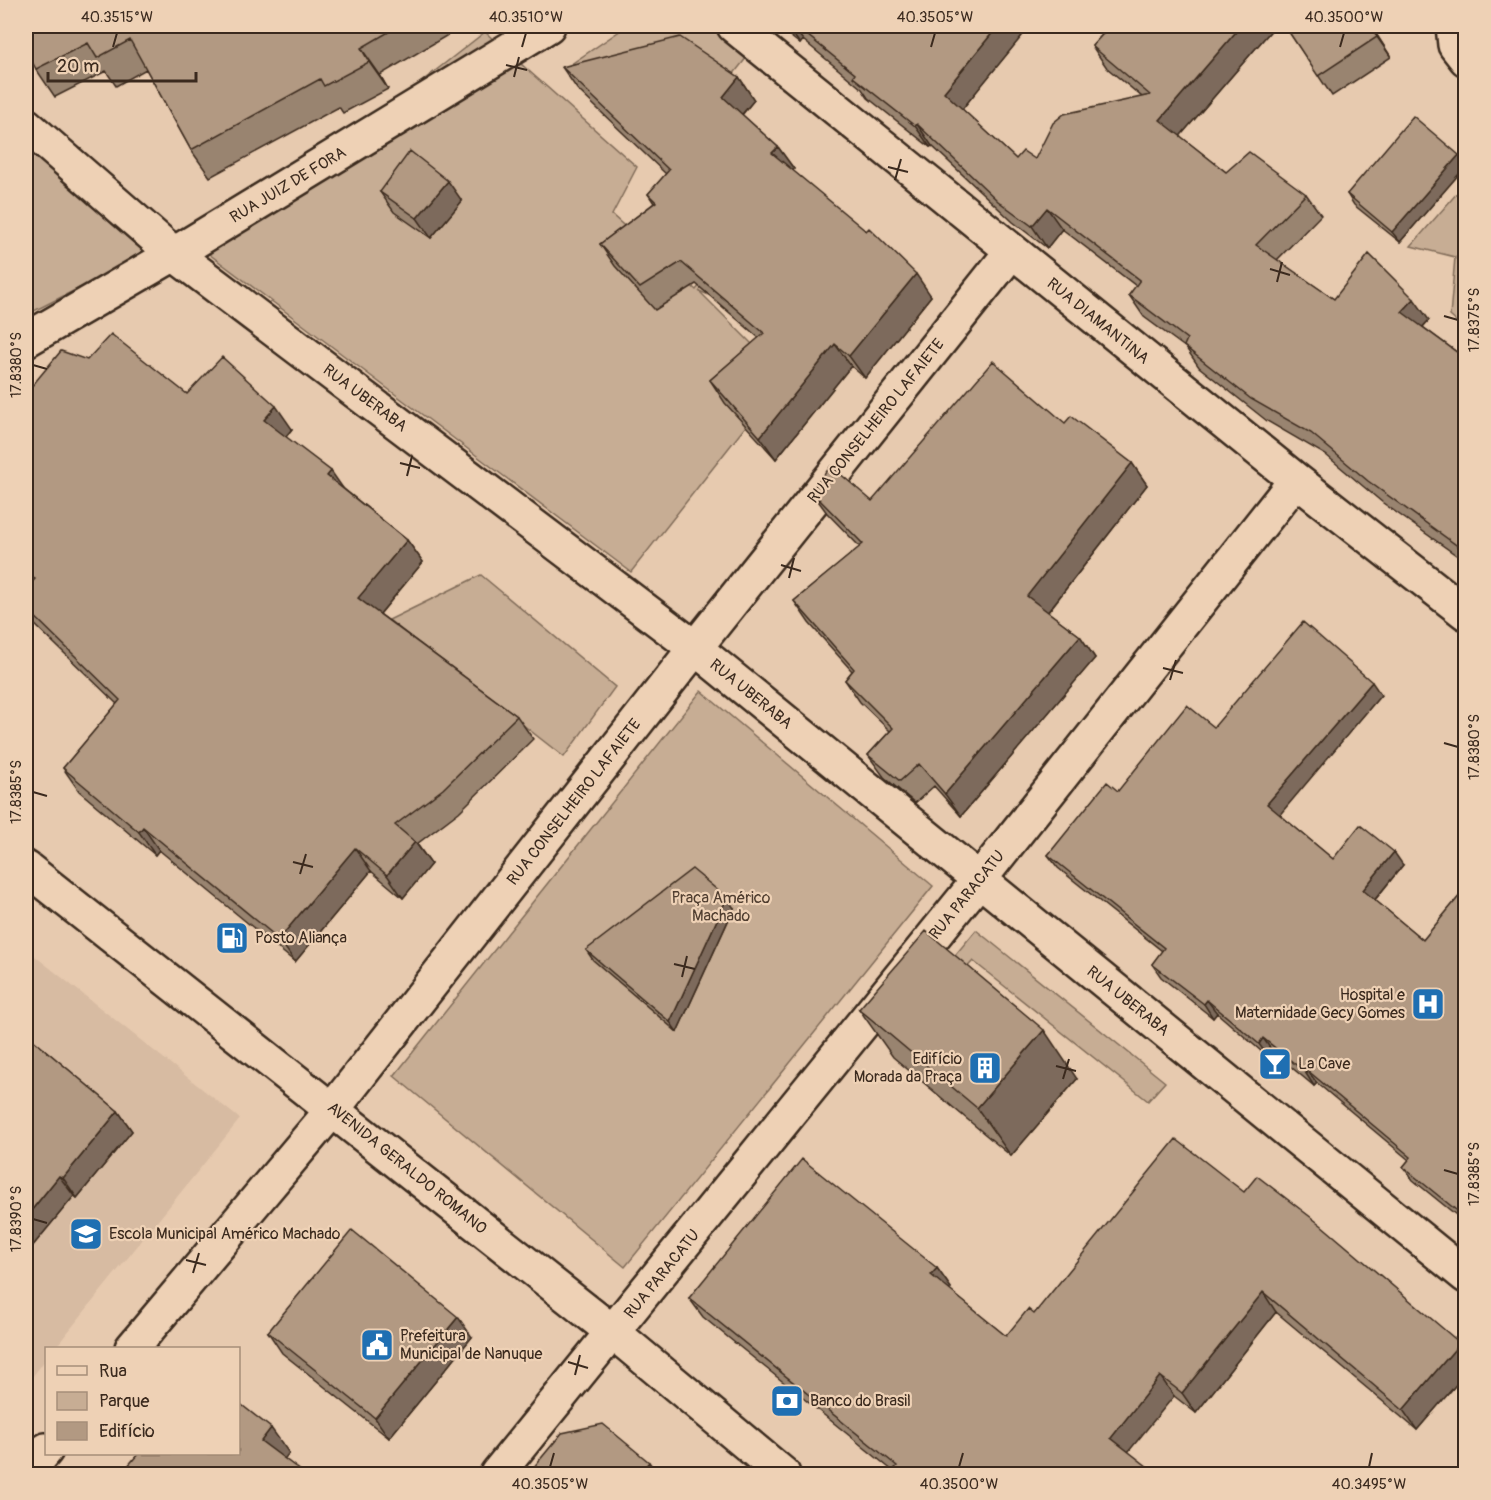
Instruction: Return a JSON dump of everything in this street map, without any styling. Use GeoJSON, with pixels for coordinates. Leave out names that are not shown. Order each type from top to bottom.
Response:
{"type":"FeatureCollection","features":[{"type":"Feature","properties":{"kind":"street","name":"RUA JUIZ DE FORA"},"geometry":{"type":"LineString","coordinates":[[26,340],[174,254],[548,26]]}},
{"type":"Feature","properties":{"kind":"street","name":"RUA DIAMANTINA"},"geometry":{"type":"LineString","coordinates":[[734,26],[1296,480],[1466,613]]}},
{"type":"Feature","properties":{"kind":"street","name":"RUA UBERABA"},"geometry":{"type":"LineString","coordinates":[[26,125],[174,254],[695,648],[1466,1276]]}},
{"type":"Feature","properties":{"kind":"street","name":"RUA CONSELHEIRO LAFAIETE"},"geometry":{"type":"LineString","coordinates":[[133,1347],[333,1109],[695,648],[1012,251]]}},
{"type":"Feature","properties":{"kind":"street","name":"RUA PARACATU"},"geometry":{"type":"LineString","coordinates":[[497,1474],[614,1333],[979,880],[1296,480]]}},
{"type":"Feature","properties":{"kind":"street","name":"AVENIDA GERALDO ROMANO"},"geometry":{"type":"LineString","coordinates":[[26,867],[614,1333],[783,1474]]}},
{"type":"Feature","properties":{"kind":"street"},"geometry":{"type":"LineString","coordinates":[[26,1474],[45,1451]]}},
{"type":"Feature","properties":{"kind":"shaded area","name":"Escola Municipal Américo Machado"},"geometry":{"type":"Polygon","coordinates":[[[26,949],[240,1119],[56,1347],[45,1347],[45,1360],[26,1385],[26,949]]]}},
{"type":"Feature","properties":{"kind":"green space"},"geometry":{"type":"Polygon","coordinates":[[[627,26],[710,26],[747,57],[728,81],[567,67],[627,26]]]}},
{"type":"Feature","properties":{"kind":"green space"},"geometry":{"type":"Polygon","coordinates":[[[485,32],[637,167],[612,215],[696,290],[769,196],[741,308],[699,291],[771,363],[725,402],[746,426],[631,572],[205,251],[485,32]]]}},
{"type":"Feature","properties":{"kind":"green space"},"geometry":{"type":"Polygon","coordinates":[[[26,149],[152,251],[26,315],[26,149]]]}},
{"type":"Feature","properties":{"kind":"green space"},"geometry":{"type":"Polygon","coordinates":[[[1465,184],[1465,329],[1450,316],[1455,257],[1411,246],[1465,184]]]}},
{"type":"Feature","properties":{"kind":"green space"},"geometry":{"type":"Polygon","coordinates":[[[481,575],[615,687],[564,757],[389,620],[481,575]]]}},
{"type":"Feature","properties":{"kind":"green space","name":"Praça Américo Machado"},"geometry":{"type":"Polygon","coordinates":[[[701,691],[933,886],[625,1267],[394,1076],[701,691]]]}},
{"type":"Feature","properties":{"kind":"green space"},"geometry":{"type":"Polygon","coordinates":[[[976,930],[1165,1082],[1148,1101],[973,961],[933,1003],[922,995],[976,930]]]}},
{"type":"Feature","properties":{"kind":"building"},"geometry":{"type":"Polygon","coordinates":[[[26,26],[399,26],[361,48],[369,62],[324,86],[320,79],[191,150],[130,40],[97,58],[88,43],[36,69],[26,51],[26,26]]]}},
{"type":"Feature","properties":{"kind":"building"},"geometry":{"type":"Polygon","coordinates":[[[796,26],[998,26],[944,92],[1016,159],[1023,151],[1035,159],[1053,123],[1064,114],[1150,95],[1092,46],[1110,26],[1241,26],[1160,120],[1226,172],[1249,152],[1306,194],[1256,245],[1334,299],[1369,254],[1414,299],[1402,312],[1466,359],[1466,552],[1368,481],[1311,433],[1251,399],[1184,346],[1187,339],[1129,295],[1140,280],[1047,208],[1032,226],[998,201],[917,124],[915,126],[853,77],[855,74],[796,26]]]}},
{"type":"Feature","properties":{"kind":"building"},"geometry":{"type":"Polygon","coordinates":[[[1285,26],[1370,26],[1377,37],[1318,76],[1285,26]]]}},
{"type":"Feature","properties":{"kind":"building"},"geometry":{"type":"Polygon","coordinates":[[[680,37],[739,77],[723,97],[778,147],[772,153],[866,231],[869,228],[916,274],[849,356],[835,344],[760,437],[710,380],[764,333],[681,262],[640,288],[600,244],[656,202],[648,194],[669,170],[562,67],[680,37]]]}},
{"type":"Feature","properties":{"kind":"building"},"geometry":{"type":"Polygon","coordinates":[[[1413,116],[1459,155],[1392,232],[1347,194],[1413,116]]]}},
{"type":"Feature","properties":{"kind":"building"},"geometry":{"type":"Polygon","coordinates":[[[410,151],[448,181],[417,218],[380,192],[410,151]]]}},
{"type":"Feature","properties":{"kind":"building"},"geometry":{"type":"Polygon","coordinates":[[[111,334],[187,394],[222,357],[276,406],[264,420],[331,471],[327,476],[407,540],[358,598],[517,716],[443,789],[395,825],[415,842],[387,875],[355,848],[279,939],[143,827],[139,832],[63,768],[120,700],[26,608],[26,588],[35,579],[26,571],[26,393],[61,351],[87,360],[111,334]]]}},
{"type":"Feature","properties":{"kind":"building"},"geometry":{"type":"Polygon","coordinates":[[[993,361],[1065,423],[1071,416],[1132,463],[1027,596],[1080,636],[945,794],[919,764],[900,781],[868,755],[893,728],[845,680],[854,669],[794,601],[863,544],[811,491],[831,466],[872,501],[993,361]]]}},
{"type":"Feature","properties":{"kind":"building"},"geometry":{"type":"Polygon","coordinates":[[[1303,622],[1372,682],[1267,804],[1333,859],[1360,825],[1394,852],[1363,890],[1423,940],[1466,888],[1466,1218],[1403,1167],[1411,1157],[1307,1070],[1305,1072],[1263,1038],[1259,1044],[1207,1000],[1204,1004],[1152,964],[1164,948],[1048,855],[1107,782],[1118,791],[1187,705],[1214,727],[1303,622]]]}},
{"type":"Feature","properties":{"kind":"building"},"geometry":{"type":"Polygon","coordinates":[[[692,869],[727,898],[670,1022],[586,950],[692,869]]]}},
{"type":"Feature","properties":{"kind":"building"},"geometry":{"type":"Polygon","coordinates":[[[926,931],[1044,1030],[977,1108],[859,1009],[926,931]]]}},
{"type":"Feature","properties":{"kind":"building"},"geometry":{"type":"Polygon","coordinates":[[[26,1034],[118,1111],[63,1178],[59,1176],[26,1217],[26,1034]]]}},
{"type":"Feature","properties":{"kind":"building"},"geometry":{"type":"Polygon","coordinates":[[[1176,1139],[1244,1192],[1257,1176],[1321,1225],[1460,1343],[1403,1410],[1263,1292],[1182,1393],[1160,1376],[1111,1438],[1157,1474],[890,1474],[897,1466],[689,1298],[802,1159],[937,1268],[931,1275],[1006,1336],[1028,1309],[1034,1314],[1176,1139]]]}},
{"type":"Feature","properties":{"kind":"building","name":"Prefeitura Municipal de Nanuque"},"geometry":{"type":"Polygon","coordinates":[[[352,1230],[458,1317],[375,1418],[268,1332],[352,1230]]]}},
{"type":"Feature","properties":{"kind":"building"},"geometry":{"type":"Polygon","coordinates":[[[240,1404],[271,1428],[261,1441],[305,1474],[121,1474],[137,1455],[240,1455],[240,1404]]]}},
{"type":"Feature","properties":{"kind":"building"},"geometry":{"type":"Polygon","coordinates":[[[603,1424],[649,1462],[639,1474],[528,1474],[562,1433],[603,1424]]]}},
{"type":"Feature","properties":{"kind":"place","name":"Posto Aliança"},"geometry":{"type":"Point","coordinates":[232,938]}},
{"type":"Feature","properties":{"kind":"place","name":"Hospital e Maternidade Gecy Gomes"},"geometry":{"type":"Point","coordinates":[1428,1004]}},
{"type":"Feature","properties":{"kind":"place","name":"La Cave"},"geometry":{"type":"Point","coordinates":[1275,1064]}},
{"type":"Feature","properties":{"kind":"place","name":"Edifício Morada da Praça"},"geometry":{"type":"Point","coordinates":[985,1068]}},
{"type":"Feature","properties":{"kind":"place","name":"Escola Municipal Américo Machado"},"geometry":{"type":"Point","coordinates":[86,1234]}},
{"type":"Feature","properties":{"kind":"place","name":"Prefeitura Municipal de Nanuque"},"geometry":{"type":"Point","coordinates":[377,1345]}},
{"type":"Feature","properties":{"kind":"place","name":"Banco do Brasil"},"geometry":{"type":"Point","coordinates":[787,1401]}}]}
